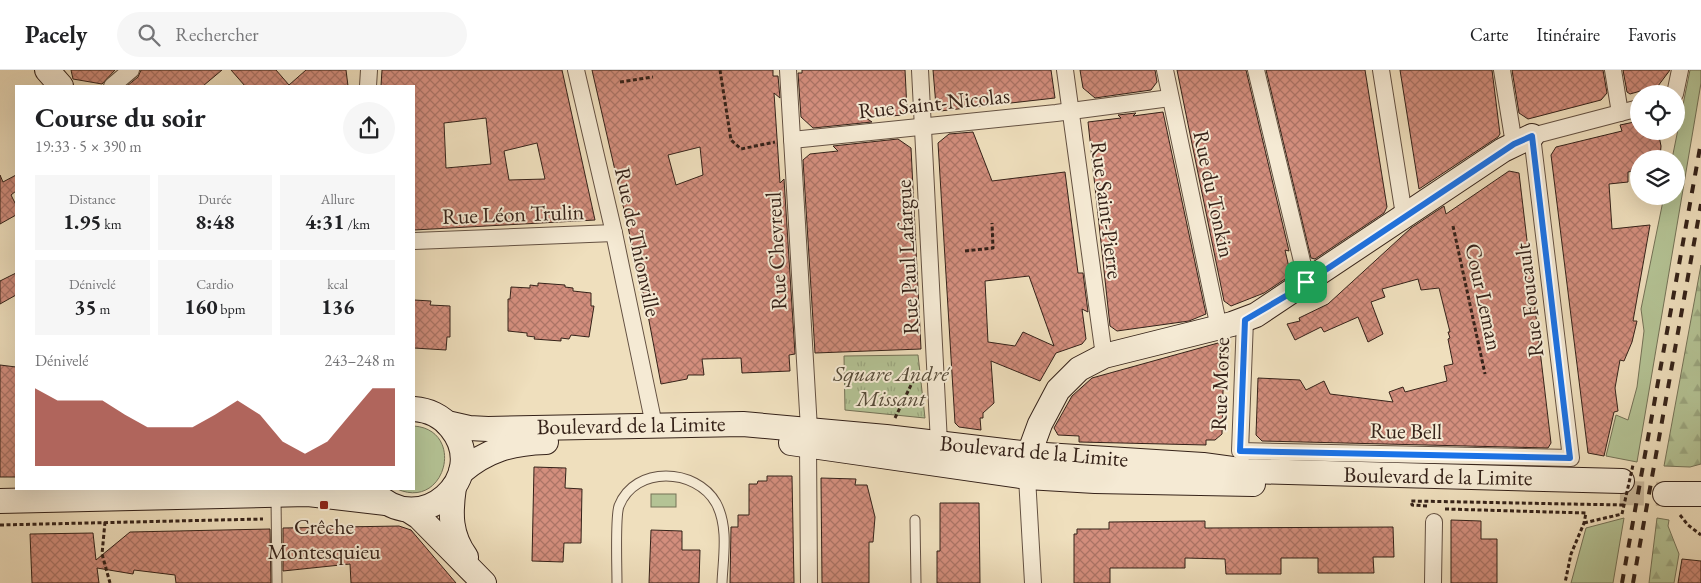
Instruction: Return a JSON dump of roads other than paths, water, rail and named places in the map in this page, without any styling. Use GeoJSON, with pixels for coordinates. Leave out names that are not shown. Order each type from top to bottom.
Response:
{"type":"FeatureCollection","features":[{"type":"Feature","properties":{"kind":"main road"},"geometry":{"type":"LineString","coordinates":[[47,70],[60,85]]}},
{"type":"Feature","properties":{"kind":"main road"},"geometry":{"type":"LineString","coordinates":[[1028,466],[1037,430],[1058,390],[1072,374],[1087,364],[1104,356],[1245,320],[1268,308],[1404,215],[1523,140]]}},
{"type":"Feature","properties":{"kind":"main road","name":"Boulevard de la Limite"},"geometry":{"type":"LineString","coordinates":[[415,409],[432,414],[447,423],[469,428],[488,429],[742,424],[808,437],[1028,466]]}},
{"type":"Feature","properties":{"kind":"main road"},"geometry":{"type":"LineString","coordinates":[[447,423],[460,443],[462,461],[451,510],[453,534],[460,548],[484,583]]}},
{"type":"Feature","properties":{"kind":"main road","name":"Boulevard de la Limite"},"geometry":{"type":"LineString","coordinates":[[388,500],[434,505],[478,458],[492,450],[506,446],[533,442],[808,437],[886,437],[939,443],[1096,481],[1624,492]]}},
{"type":"Feature","properties":{"kind":"main road"},"geometry":{"type":"LineString","coordinates":[[1701,481],[1669,495],[1701,494]]}},
{"type":"Feature","properties":{"kind":"main road"},"geometry":{"type":"LineString","coordinates":[[0,501],[276,494],[317,491],[388,500],[419,517],[484,583]]}},
{"type":"Feature","properties":{"kind":"street"},"geometry":{"type":"LineString","coordinates":[[113,85],[131,70]]}},
{"type":"Feature","properties":{"kind":"street"},"geometry":{"type":"LineString","coordinates":[[368,85],[369,70]]}},
{"type":"Feature","properties":{"kind":"street","name":"Rue de Thionville"},"geometry":{"type":"LineString","coordinates":[[576,70],[614,233],[654,425]]}},
{"type":"Feature","properties":{"kind":"street","name":"Rue Chevreul"},"geometry":{"type":"LineString","coordinates":[[788,70],[808,437],[809,583]]}},
{"type":"Feature","properties":{"kind":"street","name":"Rue Paul Lafargue"},"geometry":{"type":"LineString","coordinates":[[920,70],[939,443]]}},
{"type":"Feature","properties":{"kind":"street","name":"Rue Saint-Pierre"},"geometry":{"type":"LineString","coordinates":[[1065,70],[1072,110],[1104,356]]}},
{"type":"Feature","properties":{"kind":"street","name":"Rue du Tonkin"},"geometry":{"type":"LineString","coordinates":[[1165,70],[1219,328]]}},
{"type":"Feature","properties":{"kind":"street"},"geometry":{"type":"LineString","coordinates":[[1256,70],[1306,282]]}},
{"type":"Feature","properties":{"kind":"street"},"geometry":{"type":"LineString","coordinates":[[1382,70],[1404,215]]}},
{"type":"Feature","properties":{"kind":"street","name":"Rue Foucault"},"geometry":{"type":"LineString","coordinates":[[1502,70],[1523,140],[1570,458]]}},
{"type":"Feature","properties":{"kind":"street"},"geometry":{"type":"LineString","coordinates":[[1613,70],[1620,113]]}},
{"type":"Feature","properties":{"kind":"street"},"geometry":{"type":"LineString","coordinates":[[1677,85],[1680,70]]}},
{"type":"Feature","properties":{"kind":"street","name":"Rue Saint-Nicolas"},"geometry":{"type":"LineString","coordinates":[[792,140],[924,127],[1170,98]]}},
{"type":"Feature","properties":{"kind":"street"},"geometry":{"type":"LineString","coordinates":[[1523,140],[1630,110]]}},
{"type":"Feature","properties":{"kind":"street","name":"Rue Léon Trulin"},"geometry":{"type":"LineString","coordinates":[[415,241],[614,233]]}},
{"type":"Feature","properties":{"kind":"street","name":"Rue Morse"},"geometry":{"type":"LineString","coordinates":[[1240,451],[1245,320]]}},
{"type":"Feature","properties":{"kind":"street","name":"Rue Bell"},"geometry":{"type":"LineString","coordinates":[[1240,451],[1570,458]]}},
{"type":"Feature","properties":{"kind":"street"},"geometry":{"type":"LineString","coordinates":[[1028,466],[1033,583]]}},
{"type":"Feature","properties":{"kind":"street"},"geometry":{"type":"LineString","coordinates":[[1433,583],[1434,515]]}},
{"type":"Feature","properties":{"kind":"lane"},"geometry":{"type":"LineString","coordinates":[[617,583],[618,508],[633,488],[656,476],[680,476],[694,482],[703,487],[716,504],[724,528],[722,583]]}},
{"type":"Feature","properties":{"kind":"lane"},"geometry":{"type":"LineString","coordinates":[[276,494],[277,583]]}},
{"type":"Feature","properties":{"kind":"lane"},"geometry":{"type":"LineString","coordinates":[[915,520],[916,583]]}},
{"type":"Feature","properties":{"kind":"tunnel"},"geometry":{"type":"LineString","coordinates":[[1620,493],[1665,494]]}},
{"type":"Feature","properties":{"kind":"railway"},"geometry":{"type":"LineString","coordinates":[[1622,583],[1701,142]]}},
{"type":"Feature","properties":{"kind":"railway"},"geometry":{"type":"LineString","coordinates":[[1633,583],[1701,204]]}},
{"type":"Feature","properties":{"kind":"place","name":"Crêche Montesquieu"},"geometry":{"type":"Point","coordinates":[324,505]}},
{"type":"Feature","properties":{"kind":"park label","name":"Square André Missant"},"geometry":{"type":"Point","coordinates":[891,386]}}]}
